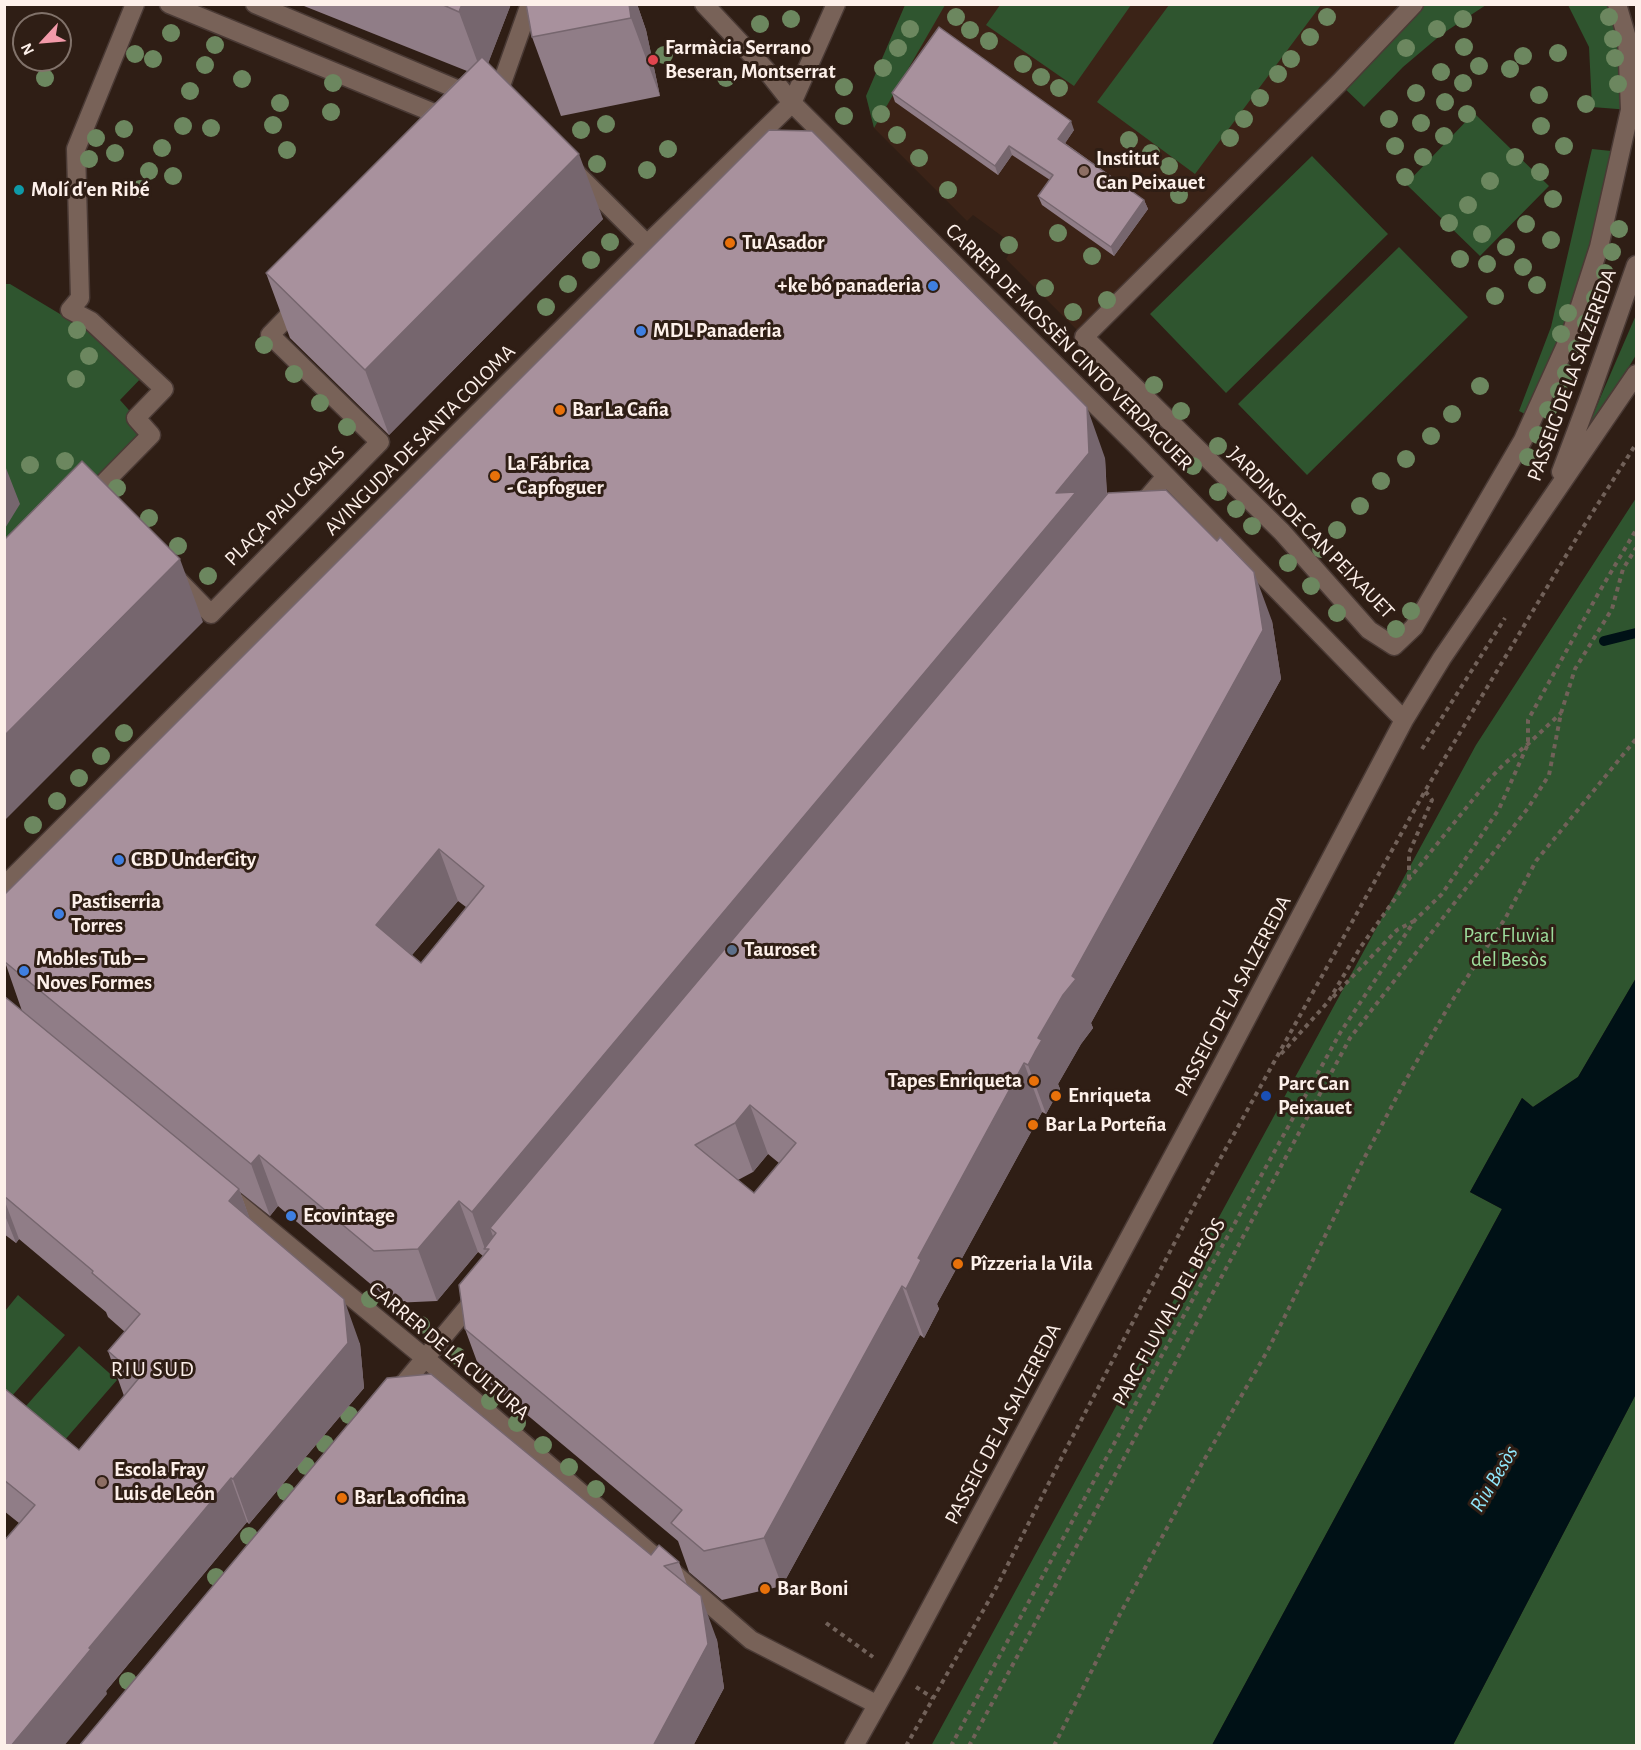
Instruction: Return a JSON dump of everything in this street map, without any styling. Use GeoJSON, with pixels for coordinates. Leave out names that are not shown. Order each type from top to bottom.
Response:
{"type":"FeatureCollection","features":[{"type":"Feature","properties":{"kind":"street"},"geometry":{"type":"LineString","coordinates":[[106,509],[92,495],[151,435],[136,418],[164,389],[91,321],[70,310],[80,298],[76,149],[135,4]]}},
{"type":"Feature","properties":{"kind":"street"},"geometry":{"type":"LineString","coordinates":[[170,4],[465,125]]}},
{"type":"Feature","properties":{"kind":"street"},"geometry":{"type":"LineString","coordinates":[[255,4],[471,96],[502,98],[530,4]]}},
{"type":"Feature","properties":{"kind":"street","name":"CARRER DE MOSSÈN CINTO VERDAGUER"},"geometry":{"type":"LineString","coordinates":[[704,4],[766,70],[792,103],[1166,476],[1404,720]]}},
{"type":"Feature","properties":{"kind":"street","name":"AVINGUDA DE SANTA COLOMA"},"geometry":{"type":"LineString","coordinates":[[4,886],[647,244],[792,103],[836,4]]}},
{"type":"Feature","properties":{"kind":"street","name":"JARDINS DE CAN PEIXAUET"},"geometry":{"type":"LineString","coordinates":[[1414,4],[1331,92],[1084,337],[1282,532],[1369,630],[1394,646],[1414,627],[1523,440],[1571,334],[1599,247],[1630,110],[1627,38],[1617,4]]}},
{"type":"Feature","properties":{"kind":"street"},"geometry":{"type":"LineString","coordinates":[[564,161],[647,244]]}},
{"type":"Feature","properties":{"kind":"street","name":"PASSEIG DE LA SALZEREDA"},"geometry":{"type":"LineString","coordinates":[[1550,500],[1636,265]]}},
{"type":"Feature","properties":{"kind":"street","name":"PLAÇA PAU CASALS"},"geometry":{"type":"LineString","coordinates":[[162,565],[211,614],[380,442],[270,335],[311,294]]}},
{"type":"Feature","properties":{"kind":"street","name":"PASSEIG DE LA SALZEREDA"},"geometry":{"type":"LineString","coordinates":[[854,1746],[897,1670],[1404,720],[1442,658],[1636,374]]}},
{"type":"Feature","properties":{"kind":"street"},"geometry":{"type":"LineString","coordinates":[[1125,524],[1166,476]]}},
{"type":"Feature","properties":{"kind":"street","name":"CARRER DE LA CULTURA"},"geometry":{"type":"LineString","coordinates":[[214,1185],[425,1358],[751,1640],[876,1704]]}},
{"type":"Feature","properties":{"kind":"street"},"geometry":{"type":"LineString","coordinates":[[387,1404],[487,1285]]}},
{"type":"Feature","properties":{"kind":"path"},"geometry":{"type":"LineString","coordinates":[[906,1746],[996,1588],[1065,1450],[1195,1204],[1425,791],[1582,529],[1636,444]]}},
{"type":"Feature","properties":{"kind":"path","name":"PARC FLUVIAL DEL BESÒS"},"geometry":{"type":"LineString","coordinates":[[951,1746],[1146,1384],[1340,1033],[1415,920],[1442,894],[1499,809],[1528,744],[1528,720],[1636,530]]}},
{"type":"Feature","properties":{"kind":"path","name":"PARC FLUVIAL DEL BESÒS"},"geometry":{"type":"LineString","coordinates":[[969,1746],[1350,1038],[1528,808],[1549,775],[1561,713],[1575,669],[1612,609],[1623,569],[1636,548]]}},
{"type":"Feature","properties":{"kind":"path"},"geometry":{"type":"LineString","coordinates":[[1328,1002],[1360,948],[1409,879],[1487,782],[1561,713]]}},
{"type":"Feature","properties":{"kind":"path"},"geometry":{"type":"LineString","coordinates":[[1054,1746],[1120,1614],[1204,1460],[1268,1350],[1403,1085],[1450,1004],[1506,917],[1536,861],[1636,739]]}},
{"type":"Feature","properties":{"kind":"path"},"geometry":{"type":"LineString","coordinates":[[1409,879],[1409,853],[1432,800],[1425,791]]}},
{"type":"Feature","properties":{"kind":"path"},"geometry":{"type":"LineString","coordinates":[[1275,1061],[1397,930],[1415,920]]}},
{"type":"Feature","properties":{"kind":"path"},"geometry":{"type":"LineString","coordinates":[[826,1623],[873,1657]]}},
{"type":"Feature","properties":{"kind":"path"},"geometry":{"type":"LineString","coordinates":[[913,1685],[933,1698]]}},
{"type":"Feature","properties":{"kind":"shaded area","name":"Institut Can Peixauet"},"geometry":{"type":"Polygon","coordinates":[[[905,5],[1414,5],[1084,337],[1006,259],[1014,245],[973,215],[967,221],[874,128],[866,96],[905,5]]]}},
{"type":"Feature","properties":{"kind":"green space"},"geometry":{"type":"Polygon","coordinates":[[[905,5],[945,5],[874,128],[866,96],[905,5]]]}},
{"type":"Feature","properties":{"kind":"green space"},"geometry":{"type":"Polygon","coordinates":[[[1000,5],[1131,5],[1074,86],[986,25],[1000,5]]]}},
{"type":"Feature","properties":{"kind":"green space"},"geometry":{"type":"Polygon","coordinates":[[[1169,5],[1321,5],[1195,174],[1097,102],[1169,5]]]}},
{"type":"Feature","properties":{"kind":"green space"},"geometry":{"type":"Polygon","coordinates":[[[1414,5],[1486,5],[1442,34],[1403,67],[1364,107],[1339,83],[1414,5]]]}},
{"type":"Feature","properties":{"kind":"green space"},"geometry":{"type":"Polygon","coordinates":[[[1568,5],[1617,5],[1630,110],[1592,107],[1589,47],[1568,5]]]}},
{"type":"Feature","properties":{"kind":"green space"},"geometry":{"type":"Polygon","coordinates":[[[1474,113],[1549,186],[1480,256],[1406,184],[1474,113]]]}},
{"type":"Feature","properties":{"kind":"green space"},"geometry":{"type":"Polygon","coordinates":[[[1592,149],[1621,152],[1599,247],[1533,418],[1519,411],[1551,327],[1592,149]]]}},
{"type":"Feature","properties":{"kind":"green space"},"geometry":{"type":"Polygon","coordinates":[[[1312,156],[1388,234],[1226,393],[1150,314],[1312,156]]]}},
{"type":"Feature","properties":{"kind":"green space"},"geometry":{"type":"Polygon","coordinates":[[[1399,247],[1468,317],[1307,475],[1238,404],[1399,247]]]}},
{"type":"Feature","properties":{"kind":"green space"},"geometry":{"type":"Polygon","coordinates":[[[4,284],[10,284],[65,317],[70,310],[146,373],[120,400],[151,435],[5,581],[4,284]]]}},
{"type":"Feature","properties":{"kind":"green space"},"geometry":{"type":"Polygon","coordinates":[[[1636,315],[1636,355],[1595,424],[1591,419],[1636,315]]]}},
{"type":"Feature","properties":{"kind":"green space","name":"Parc Fluvial del Besòs"},"geometry":{"type":"Polygon","coordinates":[[[1636,498],[1636,978],[1578,1077],[1533,1107],[1522,1098],[1470,1192],[1502,1209],[1212,1745],[931,1746],[1476,745],[1636,498]]]}},
{"type":"Feature","properties":{"kind":"green space"},"geometry":{"type":"Polygon","coordinates":[[[18,1295],[65,1335],[5,1404],[5,1311],[18,1295]]]}},
{"type":"Feature","properties":{"kind":"green space"},"geometry":{"type":"Polygon","coordinates":[[[79,1346],[117,1380],[57,1449],[18,1415],[79,1346]]]}},
{"type":"Feature","properties":{"kind":"green space"},"geometry":{"type":"Polygon","coordinates":[[[1636,1394],[1636,1745],[1453,1745],[1636,1394]]]}},
{"type":"Feature","properties":{"kind":"water","name":"Riu Besòs"},"geometry":{"type":"Polygon","coordinates":[[[1636,978],[1636,1394],[1453,1745],[1212,1745],[1502,1209],[1470,1192],[1522,1098],[1533,1107],[1578,1077],[1636,978]]]}},
{"type":"Feature","properties":{"kind":"building"},"geometry":{"type":"Polygon","coordinates":[[[441,4],[462,4],[459,12],[441,4]]]}},
{"type":"Feature","properties":{"kind":"building"},"geometry":{"type":"Polygon","coordinates":[[[526,4],[629,4],[631,18],[532,37],[526,4]]]}},
{"type":"Feature","properties":{"kind":"building"},"geometry":{"type":"Polygon","coordinates":[[[939,27],[1071,121],[1058,139],[1144,200],[1111,247],[1038,196],[1053,175],[1009,146],[995,166],[892,93],[939,27]]]}},
{"type":"Feature","properties":{"kind":"building"},"geometry":{"type":"Polygon","coordinates":[[[482,57],[579,154],[365,370],[266,273],[482,57]]]}},
{"type":"Feature","properties":{"kind":"building"},"geometry":{"type":"Polygon","coordinates":[[[769,130],[812,131],[1087,407],[1089,453],[1056,493],[1076,492],[472,1212],[459,1201],[418,1249],[374,1251],[259,1155],[251,1164],[5,962],[4,895],[769,130]],[[439,849],[376,925],[421,963],[484,886],[439,849]]]}},
{"type":"Feature","properties":{"kind":"building"},"geometry":{"type":"Polygon","coordinates":[[[82,461],[180,559],[4,736],[4,540],[82,461]]]}},
{"type":"Feature","properties":{"kind":"building"},"geometry":{"type":"Polygon","coordinates":[[[1166,490],[1217,541],[1220,537],[1254,572],[1263,630],[1072,976],[1076,979],[1063,995],[1038,1038],[1042,1040],[1028,1065],[1024,1063],[918,1258],[921,1260],[906,1289],[902,1286],[764,1538],[704,1551],[671,1523],[682,1510],[465,1329],[459,1285],[489,1249],[484,1249],[496,1233],[490,1228],[1108,493],[1166,490]],[[750,1105],[735,1123],[695,1145],[754,1193],[796,1143],[750,1105]]]}},
{"type":"Feature","properties":{"kind":"building"},"geometry":{"type":"Polygon","coordinates":[[[4,996],[239,1189],[229,1201],[344,1299],[348,1343],[233,1479],[231,1478],[89,1648],[91,1649],[11,1746],[4,1746],[4,1541],[35,1505],[4,1480],[4,1388],[79,1450],[139,1378],[108,1351],[140,1314],[4,1196],[4,996]]]}},
{"type":"Feature","properties":{"kind":"building"},"geometry":{"type":"Polygon","coordinates":[[[431,1374],[651,1555],[659,1545],[679,1562],[664,1566],[701,1596],[708,1644],[653,1746],[79,1746],[387,1378],[431,1374]]]}},
{"type":"Feature","properties":{"kind":"waterway"},"geometry":{"type":"LineString","coordinates":[[1604,641],[1636,633]]}},
{"type":"Feature","properties":{"kind":"place","name":"Farmàcia Serrano Beseran, Montserrat"},"geometry":{"type":"Point","coordinates":[653,60]}},
{"type":"Feature","properties":{"kind":"place","name":"Institut Can Peixauet"},"geometry":{"type":"Point","coordinates":[1084,171]}},
{"type":"Feature","properties":{"kind":"place","name":"Molí d'en Ribé"},"geometry":{"type":"Point","coordinates":[19,190]}},
{"type":"Feature","properties":{"kind":"place","name":"Tu Asador"},"geometry":{"type":"Point","coordinates":[730,243]}},
{"type":"Feature","properties":{"kind":"place","name":"+ke bó panaderia"},"geometry":{"type":"Point","coordinates":[933,286]}},
{"type":"Feature","properties":{"kind":"place","name":"MDL Panaderia"},"geometry":{"type":"Point","coordinates":[641,331]}},
{"type":"Feature","properties":{"kind":"place","name":"Bar La Caña"},"geometry":{"type":"Point","coordinates":[560,410]}},
{"type":"Feature","properties":{"kind":"place","name":"La Fábrica - Capfoguer"},"geometry":{"type":"Point","coordinates":[495,476]}},
{"type":"Feature","properties":{"kind":"place","name":"CBD UnderCity"},"geometry":{"type":"Point","coordinates":[119,860]}},
{"type":"Feature","properties":{"kind":"place","name":"Pastiserria Torres"},"geometry":{"type":"Point","coordinates":[59,914]}},
{"type":"Feature","properties":{"kind":"place","name":"Tauroset"},"geometry":{"type":"Point","coordinates":[732,950]}},
{"type":"Feature","properties":{"kind":"place","name":"Mobles Tub – Noves Formes"},"geometry":{"type":"Point","coordinates":[24,971]}},
{"type":"Feature","properties":{"kind":"place","name":"Tapes Enriqueta"},"geometry":{"type":"Point","coordinates":[1034,1081]}},
{"type":"Feature","properties":{"kind":"place","name":"Enriqueta"},"geometry":{"type":"Point","coordinates":[1056,1096]}},
{"type":"Feature","properties":{"kind":"place","name":"Parc Can Peixauet"},"geometry":{"type":"Point","coordinates":[1266,1096]}},
{"type":"Feature","properties":{"kind":"place","name":"Bar La Porteña"},"geometry":{"type":"Point","coordinates":[1033,1125]}},
{"type":"Feature","properties":{"kind":"place","name":"Ecovintage"},"geometry":{"type":"Point","coordinates":[291,1216]}},
{"type":"Feature","properties":{"kind":"place","name":"Pîzzeria la Vila"},"geometry":{"type":"Point","coordinates":[958,1264]}},
{"type":"Feature","properties":{"kind":"place","name":"Escola Fray Luis de León"},"geometry":{"type":"Point","coordinates":[102,1482]}},
{"type":"Feature","properties":{"kind":"place","name":"Bar La oficina"},"geometry":{"type":"Point","coordinates":[342,1498]}},
{"type":"Feature","properties":{"kind":"place","name":"Bar Boni"},"geometry":{"type":"Point","coordinates":[765,1589]}},
{"type":"Feature","properties":{"kind":"district","name":"RIU SUD"},"geometry":{"type":"Point","coordinates":[153,1369]}}]}
